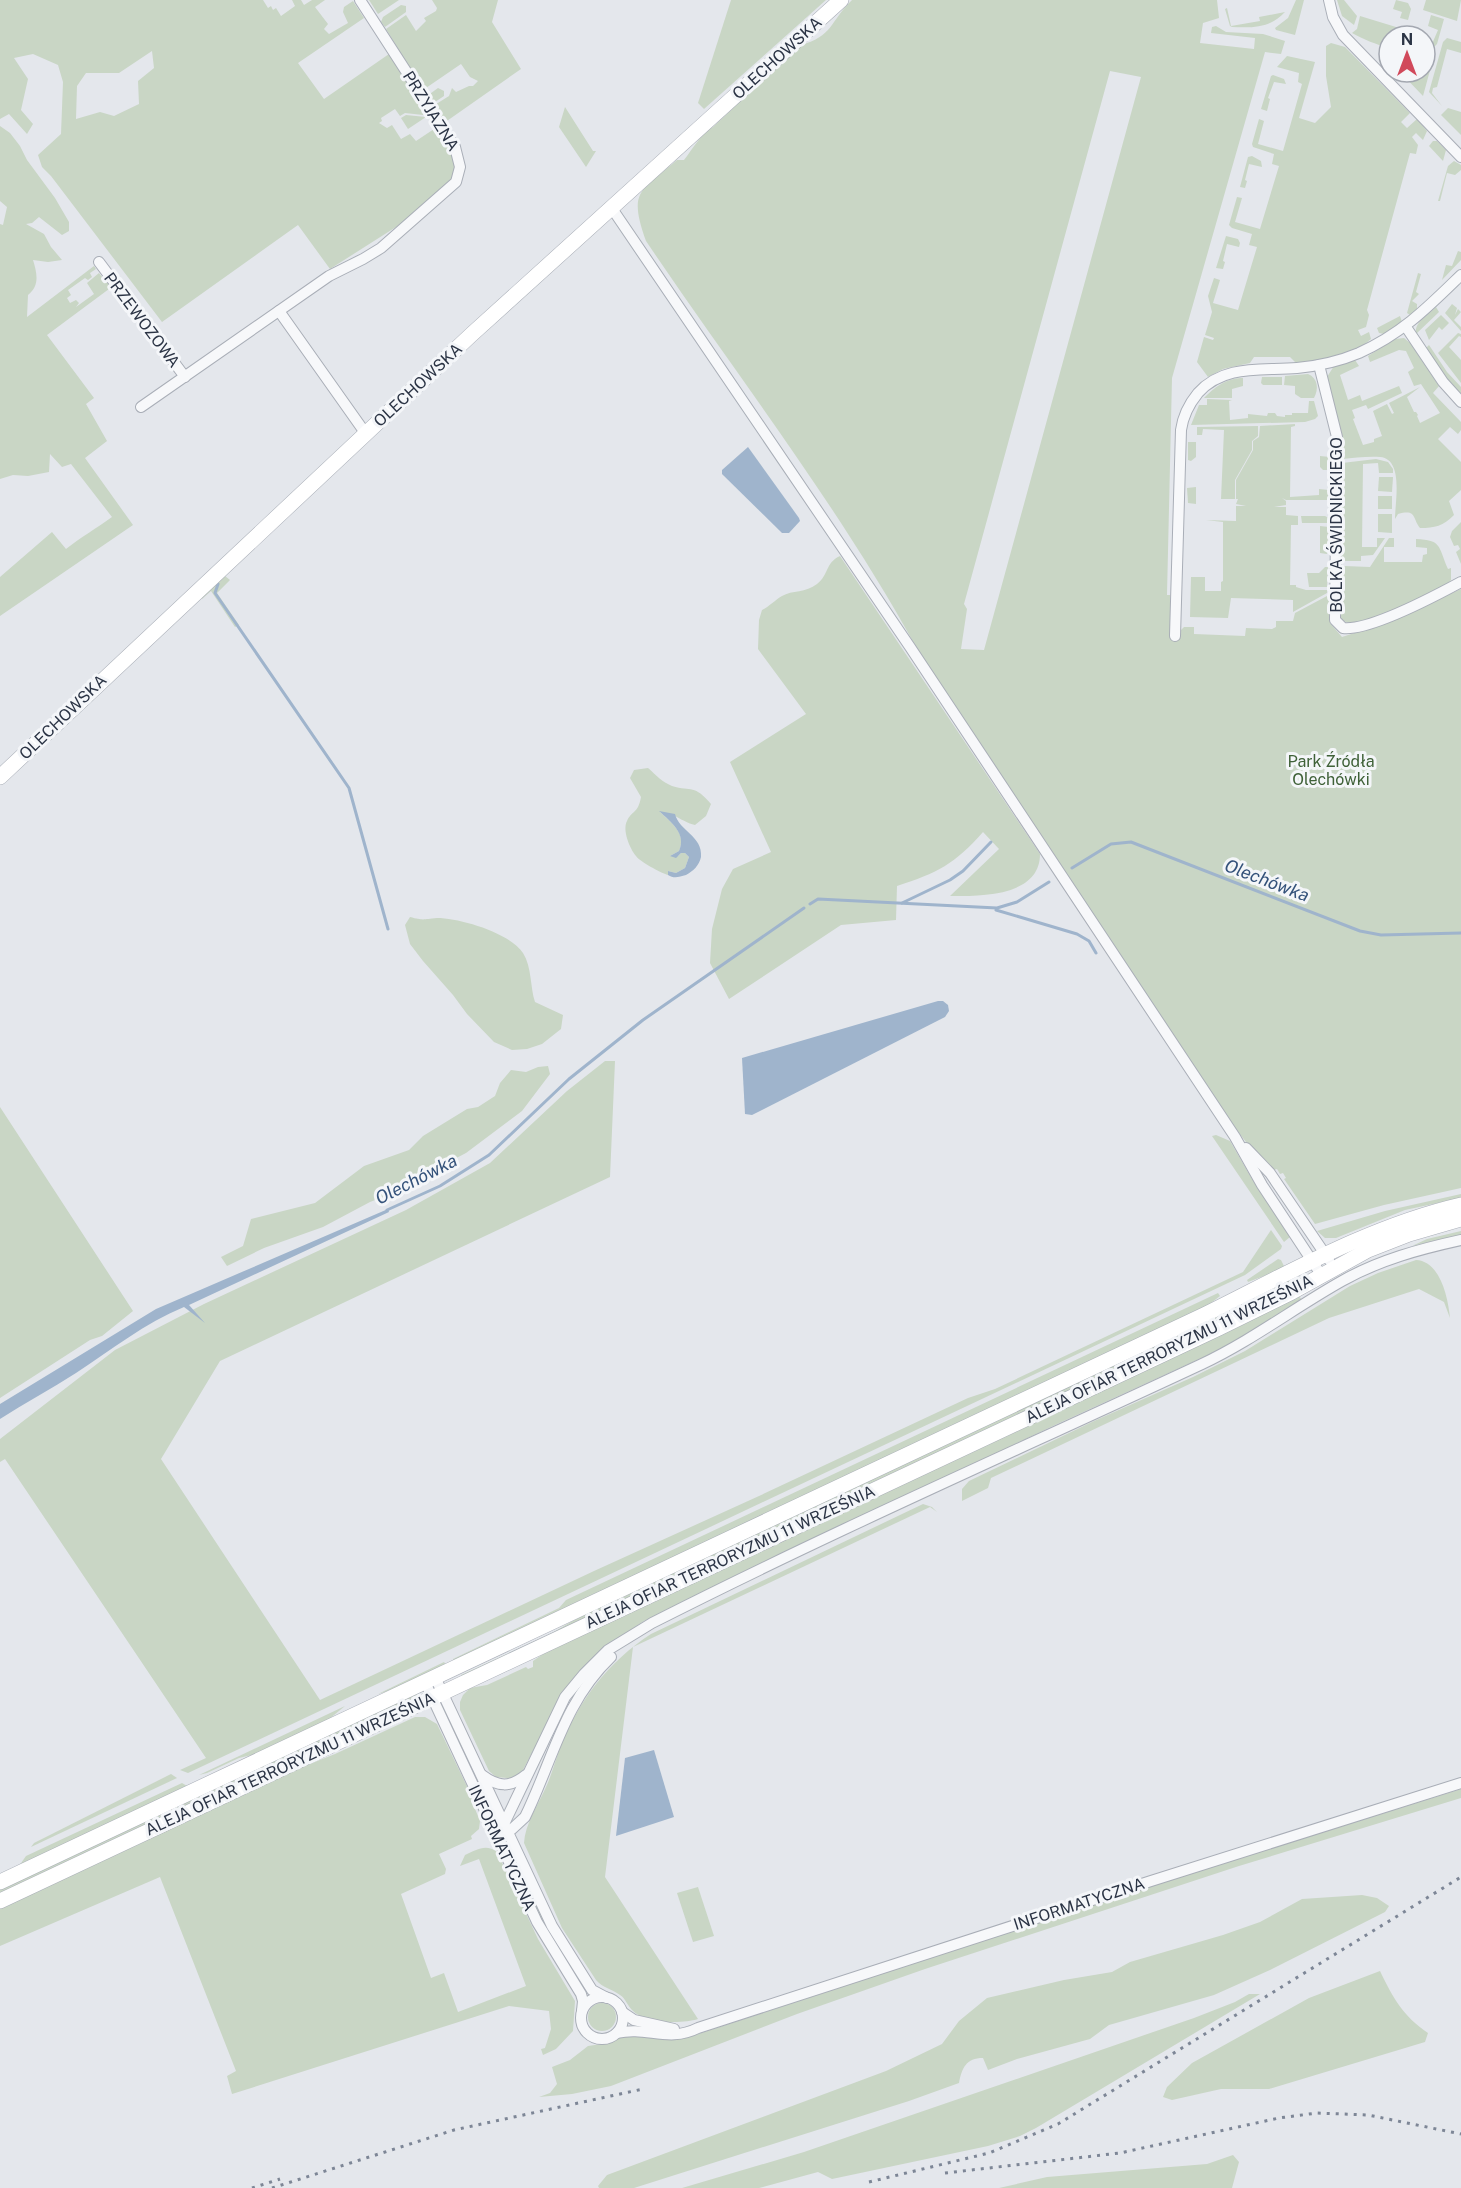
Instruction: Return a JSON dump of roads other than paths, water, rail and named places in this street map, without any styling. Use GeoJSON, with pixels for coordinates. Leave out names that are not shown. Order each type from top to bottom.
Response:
{"type":"FeatureCollection","features":[{"type":"Feature","properties":{"kind":"street","name":"PRZYJAZNA"},"geometry":{"type":"LineString","coordinates":[[329,276],[363,260],[381,248],[450,189],[456,182],[460,167],[455,147],[360,0]]}},
{"type":"Feature","properties":{"kind":"street","name":"OLECHOWSKA"},"geometry":{"type":"LineString","coordinates":[[0,777],[366,434],[841,0]]}},
{"type":"Feature","properties":{"kind":"street"},"geometry":{"type":"LineString","coordinates":[[1329,0],[1334,17],[1343,34],[1461,157]]}},
{"type":"Feature","properties":{"kind":"street"},"geometry":{"type":"LineString","coordinates":[[612,207],[903,637],[1235,1137],[1262,1185],[1328,1272]]}},
{"type":"Feature","properties":{"kind":"street","name":"PRZEWOZOWA"},"geometry":{"type":"LineString","coordinates":[[99,262],[185,377]]}},
{"type":"Feature","properties":{"kind":"street"},"geometry":{"type":"LineString","coordinates":[[1175,636],[1180,443],[1182,423],[1188,406],[1206,385],[1226,374],[1245,370],[1318,365],[1360,352],[1406,327],[1461,275]]}},
{"type":"Feature","properties":{"kind":"street","name":"PRZEWOZOWA"},"geometry":{"type":"LineString","coordinates":[[141,407],[329,276]]}},
{"type":"Feature","properties":{"kind":"street"},"geometry":{"type":"LineString","coordinates":[[279,311],[366,434]]}},
{"type":"Feature","properties":{"kind":"street"},"geometry":{"type":"LineString","coordinates":[[1406,327],[1443,382],[1461,402]]}},
{"type":"Feature","properties":{"kind":"street","name":"BOLKA ŚWIDNICKIEGO"},"geometry":{"type":"LineString","coordinates":[[1318,365],[1337,437],[1335,620],[1343,628],[1357,627],[1387,617],[1461,582]]}},
{"type":"Feature","properties":{"kind":"street","name":"ALEJA OFIAR TERRORYZMU 11 WRZEŚNIA"},"geometry":{"type":"LineString","coordinates":[[0,1882],[1175,1329],[1319,1258],[1397,1224],[1461,1205]]}},
{"type":"Feature","properties":{"kind":"street","name":"ALEJA OFIAR TERRORYZMU 11 WRZEŚNIA"},"geometry":{"type":"LineString","coordinates":[[0,1901],[1219,1328],[1388,1242],[1461,1219]]}},
{"type":"Feature","properties":{"kind":"street"},"geometry":{"type":"LineString","coordinates":[[506,1828],[527,1775],[565,1697],[608,1650],[652,1623],[691,1604],[1043,1437],[1204,1364],[1259,1334],[1353,1276],[1380,1263],[1461,1240]]}},
{"type":"Feature","properties":{"kind":"street"},"geometry":{"type":"LineString","coordinates":[[495,1833],[518,1825],[525,1817],[563,1725],[580,1693],[622,1643]]}},
{"type":"Feature","properties":{"kind":"street","name":"INFORMATYCZNA"},"geometry":{"type":"LineString","coordinates":[[430,1679],[495,1833],[546,1938],[581,1994],[582,2011]]}},
{"type":"Feature","properties":{"kind":"street","name":"INFORMATYCZNA"},"geometry":{"type":"LineString","coordinates":[[437,1695],[480,1774],[556,1933],[592,1990],[607,1998]]}},
{"type":"Feature","properties":{"kind":"street"},"geometry":{"type":"LineString","coordinates":[[480,1774],[495,1784],[504,1785],[516,1783],[527,1775]]}},
{"type":"Feature","properties":{"kind":"street","name":"INFORMATYCZNA"},"geometry":{"type":"LineString","coordinates":[[617,2033],[636,2030],[679,2035],[1162,1877],[1461,1783]]}},
{"type":"Feature","properties":{"kind":"street"},"geometry":{"type":"LineString","coordinates":[[607,1998],[619,2005],[623,2020],[617,2033],[602,2039],[588,2034],[582,2024],[582,2011],[587,2003],[594,1999],[607,1998]]}},
{"type":"Feature","properties":{"kind":"street","name":"INFORMATYCZNA"},"geometry":{"type":"LineString","coordinates":[[622,2012],[634,2020],[664,2028],[699,2028]]}},
{"type":"Feature","properties":{"kind":"water"},"geometry":{"type":"Polygon","coordinates":[[[748,447],[799,518],[800,521],[789,533],[782,533],[722,474],[722,470],[748,447]]]}},
{"type":"Feature","properties":{"kind":"water"},"geometry":{"type":"Polygon","coordinates":[[[659,811],[675,814],[677,820],[695,839],[701,850],[700,860],[695,868],[686,875],[674,877],[668,875],[668,871],[676,873],[685,868],[689,857],[685,853],[681,853],[676,858],[670,856],[679,851],[681,839],[677,829],[659,811]]]}},
{"type":"Feature","properties":{"kind":"water"},"geometry":{"type":"Polygon","coordinates":[[[943,1001],[948,1005],[949,1011],[945,1017],[752,1115],[745,1114],[742,1058],[943,1001]]]}},
{"type":"Feature","properties":{"kind":"water"},"geometry":{"type":"Polygon","coordinates":[[[388,1209],[389,1212],[189,1305],[205,1323],[184,1307],[170,1313],[0,1419],[0,1404],[156,1309],[388,1209]]]}},
{"type":"Feature","properties":{"kind":"water"},"geometry":{"type":"Polygon","coordinates":[[[654,1750],[674,1817],[616,1836],[625,1758],[654,1750]]]}},
{"type":"Feature","properties":{"kind":"waterway"},"geometry":{"type":"LineString","coordinates":[[218,584],[215,593],[349,788],[388,929]]}},
{"type":"Feature","properties":{"kind":"waterway"},"geometry":{"type":"LineString","coordinates":[[902,903],[950,880],[963,871],[991,842]]}},
{"type":"Feature","properties":{"kind":"waterway","name":"Olechówka"},"geometry":{"type":"LineString","coordinates":[[1072,868],[1111,844],[1131,842],[1360,931],[1381,935],[1461,933]]}},
{"type":"Feature","properties":{"kind":"waterway","name":"Olechówka"},"geometry":{"type":"LineString","coordinates":[[810,904],[818,899],[997,908],[1017,902],[1049,882]]}},
{"type":"Feature","properties":{"kind":"waterway","name":"Olechówka"},"geometry":{"type":"LineString","coordinates":[[387,1210],[440,1186],[489,1155],[569,1079],[643,1020],[804,908]]}},
{"type":"Feature","properties":{"kind":"waterway"},"geometry":{"type":"LineString","coordinates":[[996,910],[1077,934],[1089,941],[1096,953]]}},
{"type":"Feature","properties":{"kind":"railway"},"geometry":{"type":"LineString","coordinates":[[869,2182],[989,2153],[1058,2124],[1461,1877]]}},
{"type":"Feature","properties":{"kind":"railway"},"geometry":{"type":"LineString","coordinates":[[272,2188],[454,2130],[643,2089]]}},
{"type":"Feature","properties":{"kind":"railway"},"geometry":{"type":"LineString","coordinates":[[945,2173],[1120,2153],[1279,2118],[1317,2113],[1368,2115],[1461,2134]]}},
{"type":"Feature","properties":{"kind":"railway"},"geometry":{"type":"LineString","coordinates":[[252,2188],[280,2179]]}},
{"type":"Feature","properties":{"kind":"park label","name":"Park Źródła Olechówki"},"geometry":{"type":"Point","coordinates":[1331,770]}}]}
